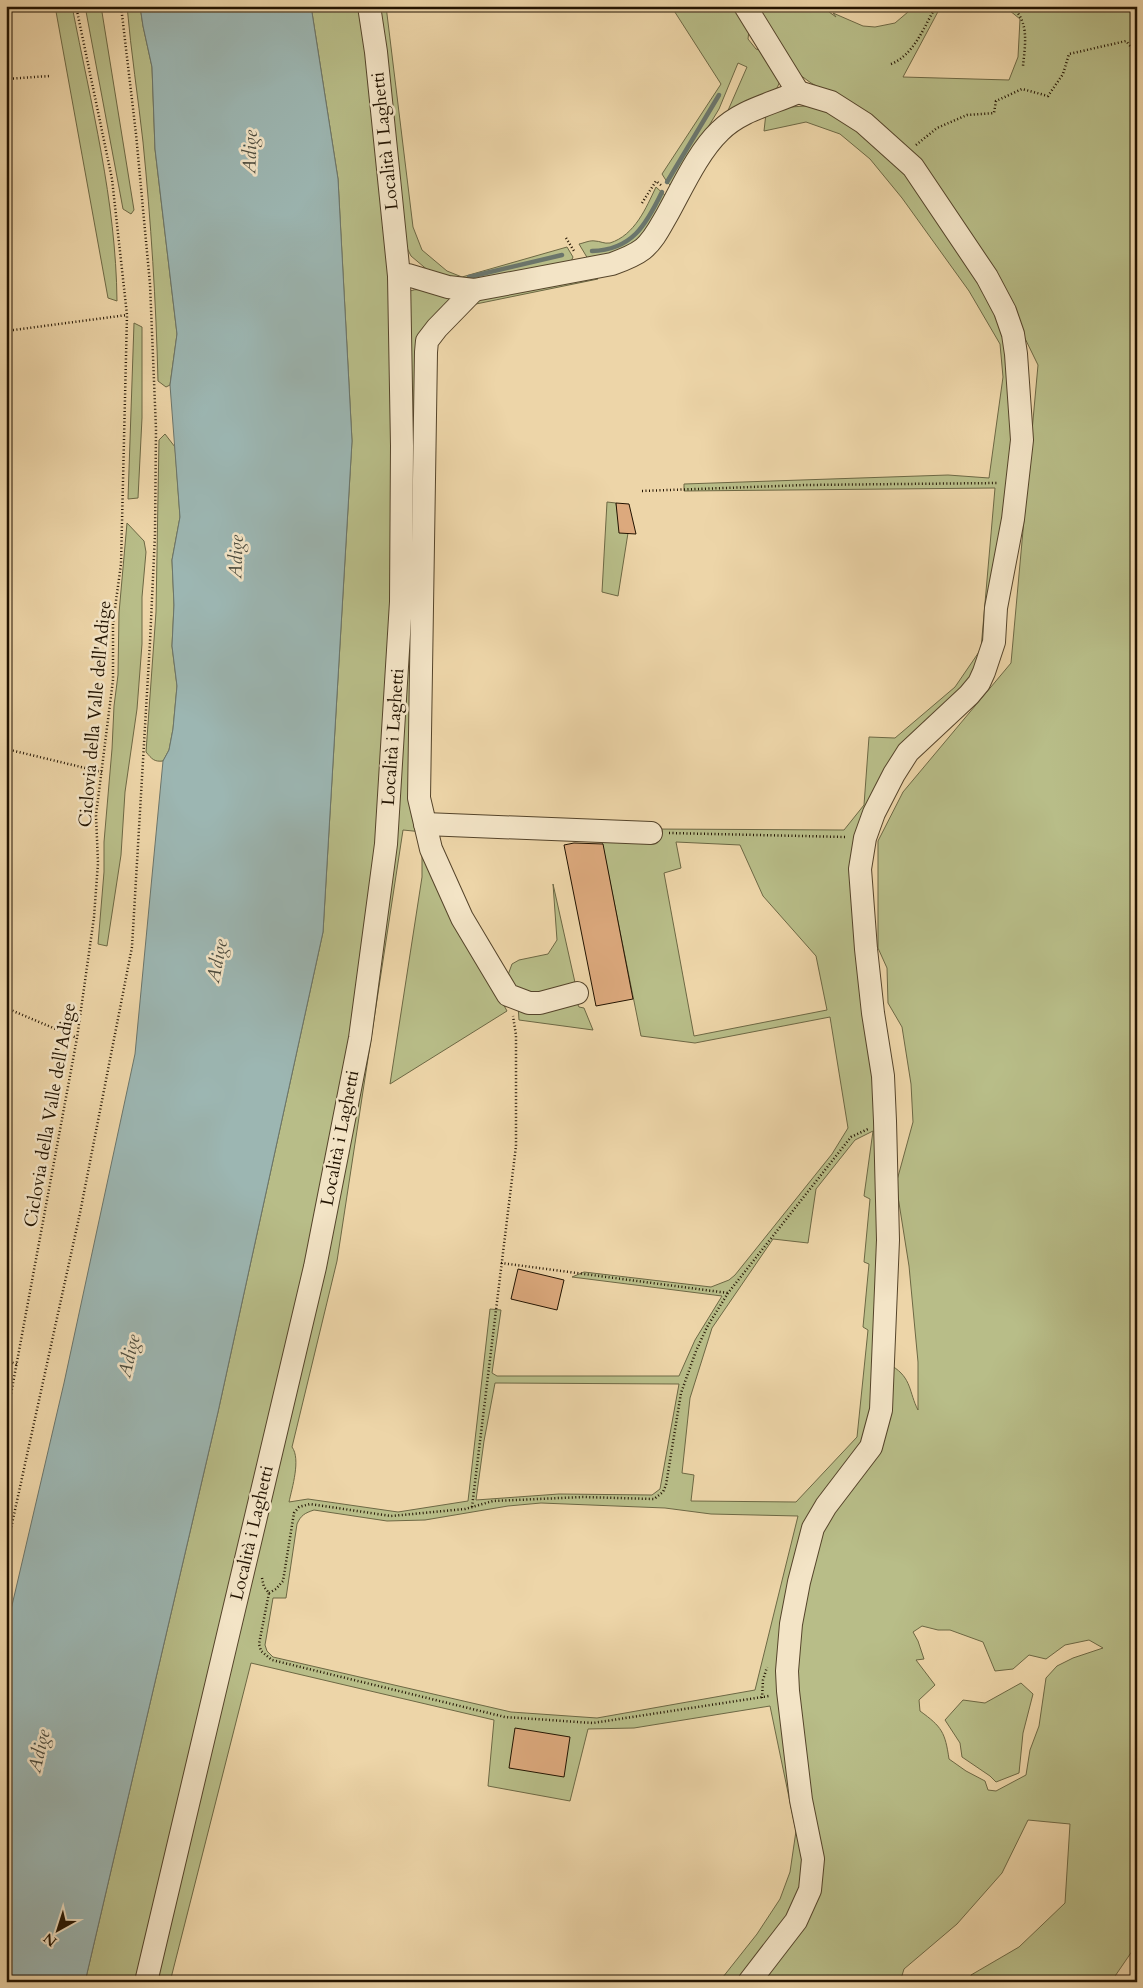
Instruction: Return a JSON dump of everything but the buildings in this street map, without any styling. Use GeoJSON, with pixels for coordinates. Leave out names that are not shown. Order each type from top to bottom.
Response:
{"type":"FeatureCollection","features":[{"type":"Feature","properties":{"kind":"street","name":"Località I Laghetti"},"geometry":{"type":"LineString","coordinates":[[369,6],[376,52],[398,276]]}},
{"type":"Feature","properties":{"kind":"street"},"geometry":{"type":"LineString","coordinates":[[745,6],[798,92]]}},
{"type":"Feature","properties":{"kind":"street"},"geometry":{"type":"LineString","coordinates":[[398,276],[408,275],[448,287],[474,290],[603,266],[630,258],[644,249],[654,238],[694,167],[719,132],[734,119],[798,92],[831,102],[864,123],[913,167],[987,277],[1005,311],[1013,334],[1022,440],[1013,519],[996,608],[994,642],[979,684],[908,752],[894,774],[874,813],[865,838],[860,869],[873,1013],[883,1076],[885,1121],[888,1240],[881,1410],[871,1447],[826,1506],[813,1528],[799,1582],[791,1624],[787,1671],[802,1800],[813,1859],[810,1890],[796,1921],[750,1982]]}},
{"type":"Feature","properties":{"kind":"street","name":"Località i Laghetti"},"geometry":{"type":"LineString","coordinates":[[146,1982],[315,1266],[360,1038],[386,844],[402,602],[402,446],[398,276]]}},
{"type":"Feature","properties":{"kind":"street"},"geometry":{"type":"LineString","coordinates":[[474,290],[437,328],[428,341],[426,352],[419,798],[431,849],[462,918],[508,995],[520,1001],[540,1003],[577,993]]}},
{"type":"Feature","properties":{"kind":"street"},"geometry":{"type":"LineString","coordinates":[[425,824],[651,833]]}},
{"type":"Feature","properties":{"kind":"path","name":"Ciclovia della Valle dell'Adige"},"geometry":{"type":"LineString","coordinates":[[6,1421],[78,1038],[94,917],[98,864],[96,815],[113,680],[113,623],[121,564],[127,315],[112,179],[76,6]]}},
{"type":"Feature","properties":{"kind":"path"},"geometry":{"type":"LineString","coordinates":[[6,1551],[80,1213],[132,948],[155,534],[156,429],[149,275],[136,134],[121,6]]}},
{"type":"Feature","properties":{"kind":"path"},"geometry":{"type":"LineString","coordinates":[[891,64],[905,55],[921,35],[936,6]]}},
{"type":"Feature","properties":{"kind":"path"},"geometry":{"type":"LineString","coordinates":[[1011,6],[1024,20],[1023,66]]}},
{"type":"Feature","properties":{"kind":"path"},"geometry":{"type":"LineString","coordinates":[[895,151],[914,146],[937,128],[968,115],[994,113],[996,101],[1022,89],[1048,96],[1063,74],[1069,54],[1126,41],[1137,54]]}},
{"type":"Feature","properties":{"kind":"path"},"geometry":{"type":"LineString","coordinates":[[6,78],[50,76]]}},
{"type":"Feature","properties":{"kind":"path"},"geometry":{"type":"LineString","coordinates":[[6,331],[127,315]]}},
{"type":"Feature","properties":{"kind":"path"},"geometry":{"type":"LineString","coordinates":[[642,491],[806,485],[1017,483]]}},
{"type":"Feature","properties":{"kind":"path"},"geometry":{"type":"LineString","coordinates":[[6,749],[102,772]]}},
{"type":"Feature","properties":{"kind":"path"},"geometry":{"type":"LineString","coordinates":[[651,833],[865,838]]}},
{"type":"Feature","properties":{"kind":"path"},"geometry":{"type":"LineString","coordinates":[[472,1507],[516,1146],[516,1035],[508,995]]}},
{"type":"Feature","properties":{"kind":"path"},"geometry":{"type":"LineString","coordinates":[[6,1008],[78,1038]]}},
{"type":"Feature","properties":{"kind":"path"},"geometry":{"type":"LineString","coordinates":[[269,1592],[276,1589],[283,1582],[294,1514],[299,1507],[310,1504],[391,1516],[472,1507],[494,1502],[583,1497],[654,1499],[660,1495],[666,1485],[681,1393],[707,1326],[728,1293],[852,1137],[885,1121]]}},
{"type":"Feature","properties":{"kind":"path"},"geometry":{"type":"LineString","coordinates":[[501,1263],[728,1293]]}},
{"type":"Feature","properties":{"kind":"path"},"geometry":{"type":"LineString","coordinates":[[6,1360],[18,1365]]}},
{"type":"Feature","properties":{"kind":"path"},"geometry":{"type":"LineString","coordinates":[[259,1644],[261,1651],[272,1660],[505,1717],[593,1723],[762,1698],[788,1691]]}},
{"type":"Feature","properties":{"kind":"green space"},"geometry":{"type":"Polygon","coordinates":[[[55,6],[72,6],[107,190],[116,264],[117,301],[108,298],[55,6]]]}},
{"type":"Feature","properties":{"kind":"green space"},"geometry":{"type":"Polygon","coordinates":[[[85,6],[101,6],[134,210],[131,214],[123,209],[85,6]]]}},
{"type":"Feature","properties":{"kind":"green space"},"geometry":{"type":"Polygon","coordinates":[[[127,6],[140,6],[152,67],[155,149],[177,334],[170,385],[166,387],[158,381],[148,202],[127,6]]]}},
{"type":"Feature","properties":{"kind":"green space"},"geometry":{"type":"Polygon","coordinates":[[[311,6],[363,6],[393,284],[397,568],[374,884],[328,1181],[141,1982],[85,1982],[218,1412],[323,932],[352,441],[338,179],[311,6]]]}},
{"type":"Feature","properties":{"kind":"green space"},"geometry":{"type":"Polygon","coordinates":[[[373,6],[386,6],[413,227],[422,250],[447,271],[462,277],[567,247],[573,257],[570,264],[478,282],[430,272],[411,256],[405,244],[373,6]]]}},
{"type":"Feature","properties":{"kind":"green space"},"geometry":{"type":"Polygon","coordinates":[[[671,6],[738,6],[749,30],[748,39],[756,49],[763,51],[781,79],[777,88],[772,92],[726,115],[747,67],[738,63],[719,109],[672,187],[662,174],[721,84],[671,6]]]}},
{"type":"Feature","properties":{"kind":"green space"},"geometry":{"type":"Polygon","coordinates":[[[751,6],[825,6],[825,9],[836,17],[833,13],[863,26],[875,27],[895,23],[915,6],[941,6],[903,77],[1009,80],[1018,57],[1020,19],[1004,6],[1137,6],[1137,1944],[1111,1982],[971,1982],[971,1975],[1019,1947],[1065,1903],[1070,1824],[1028,1820],[1002,1873],[957,1924],[904,1969],[900,1982],[755,1982],[818,1883],[792,1652],[819,1528],[854,1478],[892,1366],[907,1381],[918,1410],[918,1362],[909,1266],[896,1184],[913,1122],[911,1084],[902,1027],[888,1003],[887,968],[878,948],[878,841],[903,792],[1011,663],[1038,365],[993,273],[837,97],[811,83],[796,72],[751,6]],[[922,1626],[913,1632],[924,1659],[916,1660],[935,1685],[919,1700],[920,1711],[938,1726],[946,1742],[949,1759],[985,1781],[988,1790],[996,1791],[1026,1775],[1030,1750],[1039,1726],[1046,1678],[1057,1666],[1073,1658],[1103,1648],[1089,1640],[1065,1645],[1046,1659],[1029,1655],[1013,1669],[995,1671],[983,1642],[950,1630],[938,1630],[922,1626]]]}},
{"type":"Feature","properties":{"kind":"green space"},"geometry":{"type":"Polygon","coordinates":[[[805,106],[826,110],[879,144],[947,224],[1005,326],[1017,442],[979,670],[863,831],[880,1138],[871,1434],[841,1478],[788,1614],[805,1838],[804,1892],[744,1982],[719,1982],[757,1934],[780,1899],[790,1872],[796,1831],[770,1706],[634,1728],[588,1729],[570,1801],[488,1786],[494,1720],[251,1663],[170,1982],[157,1982],[228,1655],[242,1624],[372,981],[410,291],[425,290],[450,298],[425,334],[423,832],[403,830],[337,1261],[292,1447],[295,1452],[296,1466],[289,1502],[308,1499],[398,1512],[468,1501],[490,1309],[501,1310],[492,1373],[497,1376],[679,1376],[695,1340],[722,1296],[572,1277],[584,1272],[711,1287],[729,1280],[832,1154],[848,1128],[830,1017],[695,1043],[641,1036],[601,837],[651,829],[844,830],[864,805],[869,737],[895,738],[955,687],[981,649],[995,488],[684,491],[684,484],[948,475],[989,478],[1003,377],[1000,344],[969,291],[902,198],[870,159],[840,134],[806,122],[764,131],[766,113],[805,106]],[[676,842],[681,868],[664,873],[694,1036],[827,1010],[816,956],[763,896],[740,845],[676,842]],[[873,1131],[855,1140],[816,1189],[808,1243],[773,1239],[712,1328],[690,1398],[682,1473],[694,1475],[691,1501],[796,1502],[857,1437],[868,1330],[863,1327],[869,1264],[864,1262],[870,1199],[864,1196],[873,1131]],[[495,1383],[484,1441],[476,1500],[559,1494],[652,1495],[660,1489],[679,1384],[495,1383]],[[541,1503],[508,1506],[425,1520],[387,1521],[314,1510],[306,1513],[297,1524],[286,1598],[273,1598],[265,1645],[267,1651],[273,1657],[511,1712],[597,1718],[755,1690],[798,1516],[711,1514],[665,1508],[541,1503]]]}},
{"type":"Feature","properties":{"kind":"green space"},"geometry":{"type":"Polygon","coordinates":[[[656,187],[668,198],[648,231],[625,251],[588,259],[579,244],[589,241],[610,243],[626,234],[639,220],[656,187]]]}},
{"type":"Feature","properties":{"kind":"green space"},"geometry":{"type":"Polygon","coordinates":[[[595,276],[598,279],[476,304],[468,300],[595,276]]]}},
{"type":"Feature","properties":{"kind":"green space"},"geometry":{"type":"Polygon","coordinates":[[[134,323],[142,327],[142,418],[138,498],[128,499],[134,323]]]}},
{"type":"Feature","properties":{"kind":"green space"},"geometry":{"type":"Polygon","coordinates":[[[165,434],[175,447],[180,517],[172,560],[174,605],[172,646],[177,686],[169,750],[163,761],[157,761],[153,760],[146,752],[156,612],[159,440],[165,434]]]}},
{"type":"Feature","properties":{"kind":"green space"},"geometry":{"type":"Polygon","coordinates":[[[607,502],[616,503],[620,531],[628,533],[618,596],[602,592],[607,502]]]}},
{"type":"Feature","properties":{"kind":"green space"},"geometry":{"type":"Polygon","coordinates":[[[127,523],[144,541],[146,552],[142,597],[142,644],[137,709],[125,792],[121,855],[107,946],[98,944],[114,706],[118,675],[119,613],[127,523]]]}},
{"type":"Feature","properties":{"kind":"green space"},"geometry":{"type":"Polygon","coordinates":[[[422,852],[507,1011],[390,1084],[422,877],[422,852]]]}},
{"type":"Feature","properties":{"kind":"green space"},"geometry":{"type":"Polygon","coordinates":[[[553,884],[576,987],[533,998],[505,983],[512,964],[519,960],[548,954],[557,940],[553,884]]]}},
{"type":"Feature","properties":{"kind":"green space"},"geometry":{"type":"Polygon","coordinates":[[[575,999],[579,1007],[584,1008],[593,1030],[519,1020],[518,1005],[575,999]]]}},
{"type":"Feature","properties":{"kind":"green space"},"geometry":{"type":"Polygon","coordinates":[[[1021,1683],[1033,1694],[1023,1733],[1019,1773],[996,1782],[962,1757],[960,1743],[945,1720],[963,1700],[985,1703],[1021,1683]]]}},
{"type":"Feature","properties":{"kind":"water","name":"Adige"},"geometry":{"type":"Polygon","coordinates":[[[140,6],[311,6],[338,179],[352,441],[323,932],[218,1412],[85,1982],[6,1982],[6,1631],[64,1383],[135,1054],[163,761],[169,750],[173,729],[177,686],[172,646],[174,605],[172,560],[180,517],[170,385],[177,334],[155,149],[152,67],[140,6]]]}},
{"type":"Feature","properties":{"kind":"waterway"},"geometry":{"type":"LineString","coordinates":[[667,182],[719,95]]}},
{"type":"Feature","properties":{"kind":"waterway"},"geometry":{"type":"LineString","coordinates":[[592,251],[606,250],[628,241],[650,215],[662,192]]}},
{"type":"Feature","properties":{"kind":"waterway"},"geometry":{"type":"LineString","coordinates":[[469,277],[562,255]]}}]}
